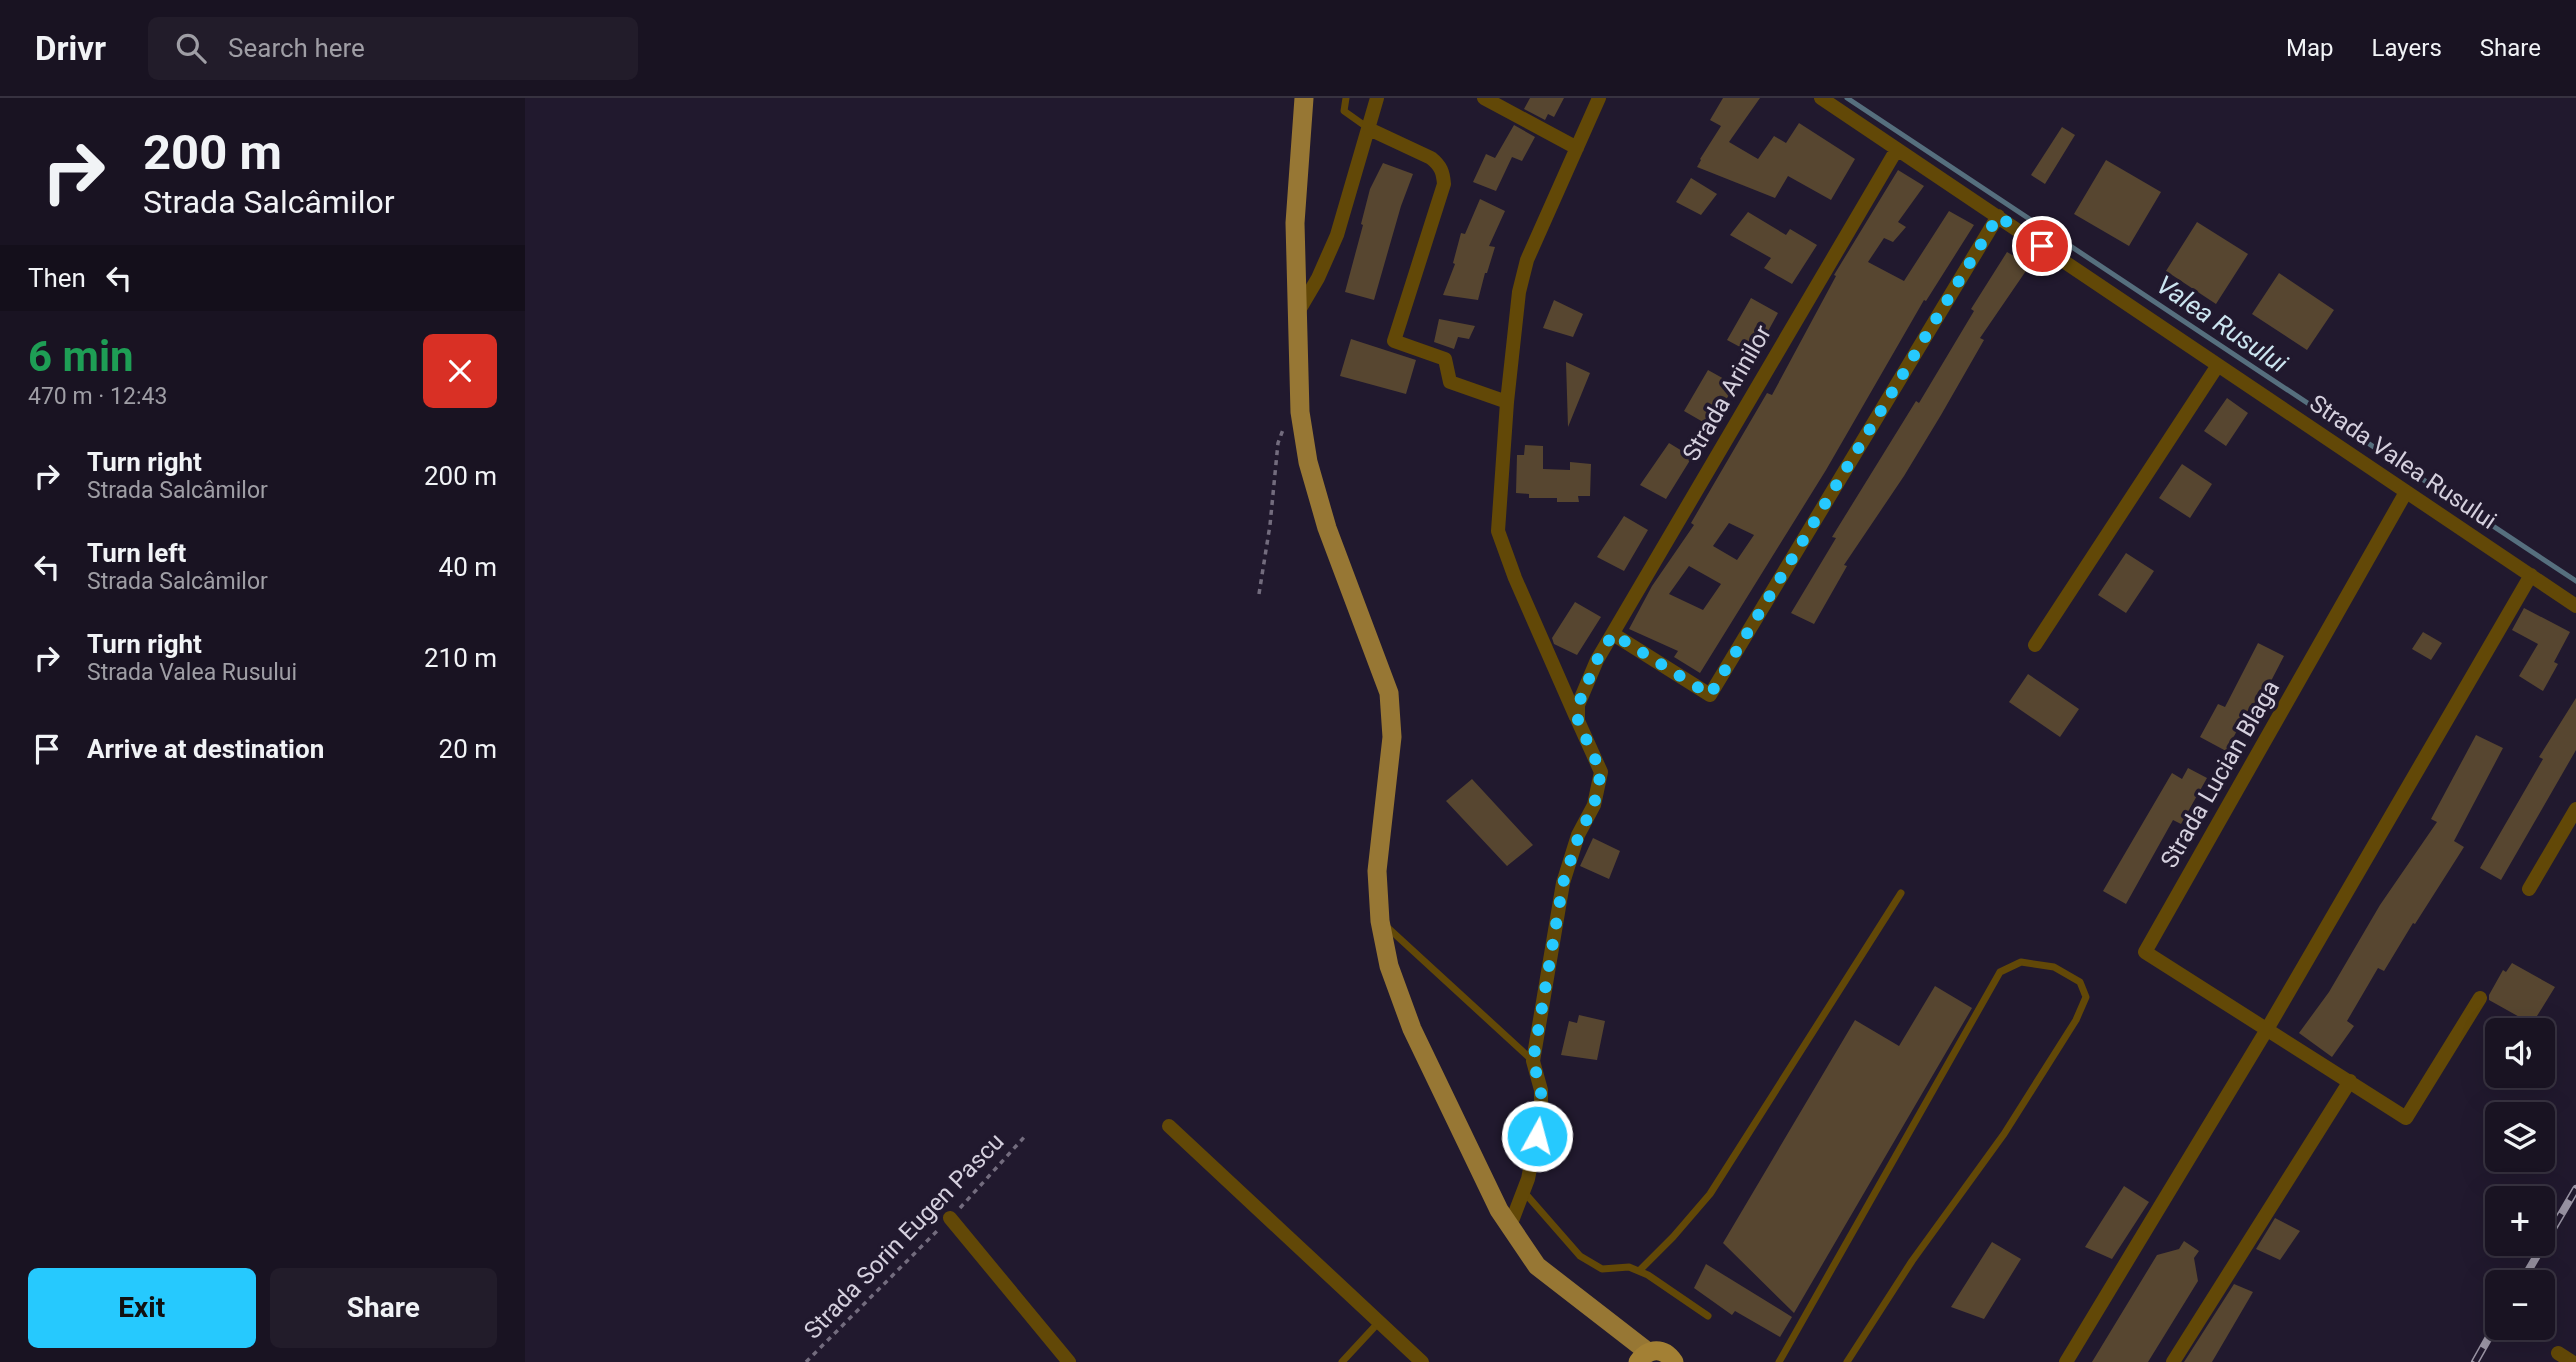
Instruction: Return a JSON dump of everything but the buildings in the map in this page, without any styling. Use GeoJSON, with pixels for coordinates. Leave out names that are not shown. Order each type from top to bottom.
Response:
{"type":"FeatureCollection","features":[{"type":"Feature","properties":{"kind":"highway"},"geometry":{"type":"LineString","coordinates":[[1641,1359],[1662,1351],[1675,1362]]}},
{"type":"Feature","properties":{"kind":"main road"},"geometry":{"type":"LineString","coordinates":[[1304,98],[1295,223],[1300,412],[1308,462],[1327,528],[1389,693],[1392,737],[1377,870],[1380,921],[1389,967],[1412,1029],[1499,1210],[1538,1266],[1623,1332],[1641,1359]]}},
{"type":"Feature","properties":{"kind":"street"},"geometry":{"type":"LineString","coordinates":[[1297,314],[1318,278],[1337,236],[1377,98]]}},
{"type":"Feature","properties":{"kind":"street"},"geometry":{"type":"LineString","coordinates":[[1484,98],[1577,148]]}},
{"type":"Feature","properties":{"kind":"street"},"geometry":{"type":"LineString","coordinates":[[1510,1226],[1524,1191],[1541,1114],[1541,1090],[1533,1061],[1563,883],[1579,835],[1594,805],[1601,772],[1515,578],[1498,531],[1507,402],[1519,292],[1527,260],[1599,98]]}},
{"type":"Feature","properties":{"kind":"street","name":"Strada Valea Rusului"},"geometry":{"type":"LineString","coordinates":[[1821,98],[2576,606]]}},
{"type":"Feature","properties":{"kind":"street"},"geometry":{"type":"LineString","coordinates":[[1369,129],[1431,159],[1439,165],[1444,174],[1444,184],[1394,341],[1445,359],[1450,382],[1507,402]]}},
{"type":"Feature","properties":{"kind":"street","name":"Strada Arinilor"},"geometry":{"type":"LineString","coordinates":[[1578,721],[1578,705],[1597,660],[1897,149]]}},
{"type":"Feature","properties":{"kind":"street"},"geometry":{"type":"LineString","coordinates":[[1613,634],[1710,695],[1998,216]]}},
{"type":"Feature","properties":{"kind":"street"},"geometry":{"type":"LineString","coordinates":[[2035,645],[2218,365]]}},
{"type":"Feature","properties":{"kind":"street","name":"Strada Lucian Blaga"},"geometry":{"type":"LineString","coordinates":[[2406,492],[2145,952],[2406,1118],[2480,998]]}},
{"type":"Feature","properties":{"kind":"street"},"geometry":{"type":"LineString","coordinates":[[2066,1362],[2266,1031],[2531,575]]}},
{"type":"Feature","properties":{"kind":"street"},"geometry":{"type":"LineString","coordinates":[[2529,889],[2576,809]]}},
{"type":"Feature","properties":{"kind":"street"},"geometry":{"type":"LineString","coordinates":[[2173,1362],[2350,1081]]}},
{"type":"Feature","properties":{"kind":"street"},"geometry":{"type":"LineString","coordinates":[[1169,1125],[1422,1362]]}},
{"type":"Feature","properties":{"kind":"street"},"geometry":{"type":"LineString","coordinates":[[950,1218],[1069,1362]]}},
{"type":"Feature","properties":{"kind":"street"},"geometry":{"type":"LineString","coordinates":[[2558,1353],[2572,1362]]}},
{"type":"Feature","properties":{"kind":"lane"},"geometry":{"type":"LineString","coordinates":[[1346,98],[1344,111],[1369,129]]}},
{"type":"Feature","properties":{"kind":"lane"},"geometry":{"type":"LineString","coordinates":[[1639,1271],[1710,1194],[1901,893]]}},
{"type":"Feature","properties":{"kind":"lane"},"geometry":{"type":"LineString","coordinates":[[1380,921],[1533,1061]]}},
{"type":"Feature","properties":{"kind":"lane"},"geometry":{"type":"LineString","coordinates":[[1779,1362],[2000,972],[2021,962],[2054,967],[2080,982],[2086,997],[2076,1020],[2004,1134],[1912,1261],[1847,1362]]}},
{"type":"Feature","properties":{"kind":"lane"},"geometry":{"type":"LineString","coordinates":[[1524,1191],[1580,1256],[1602,1269],[1629,1267],[1639,1271],[1708,1316]]}},
{"type":"Feature","properties":{"kind":"lane"},"geometry":{"type":"LineString","coordinates":[[1342,1362],[1379,1322]]}},
{"type":"Feature","properties":{"kind":"path"},"geometry":{"type":"LineString","coordinates":[[1259,594],[1281,432],[1300,412]]}},
{"type":"Feature","properties":{"kind":"path","name":"Strada Sorin Eugen Pascu"},"geometry":{"type":"LineString","coordinates":[[806,1362],[950,1218],[1027,1135]]}},
{"type":"Feature","properties":{"kind":"waterway","name":"Valea Rusului"},"geometry":{"type":"LineString","coordinates":[[1847,98],[2576,581]]}},
{"type":"Feature","properties":{"kind":"railway"},"geometry":{"type":"LineString","coordinates":[[2529,1270],[2576,1189]]}},
{"type":"Feature","properties":{"kind":"railway"},"geometry":{"type":"LineString","coordinates":[[2475,1362],[2487,1340]]}},
{"type":"Feature","properties":{"kind":"route"},"geometry":{"type":"LineString","coordinates":[[1537,1136],[1541,1090],[1533,1061],[1563,883],[1579,835],[1594,805],[1601,772],[1578,721],[1578,705],[1597,660],[1613,634],[1710,695],[1998,216],[2042,246]]}}]}
